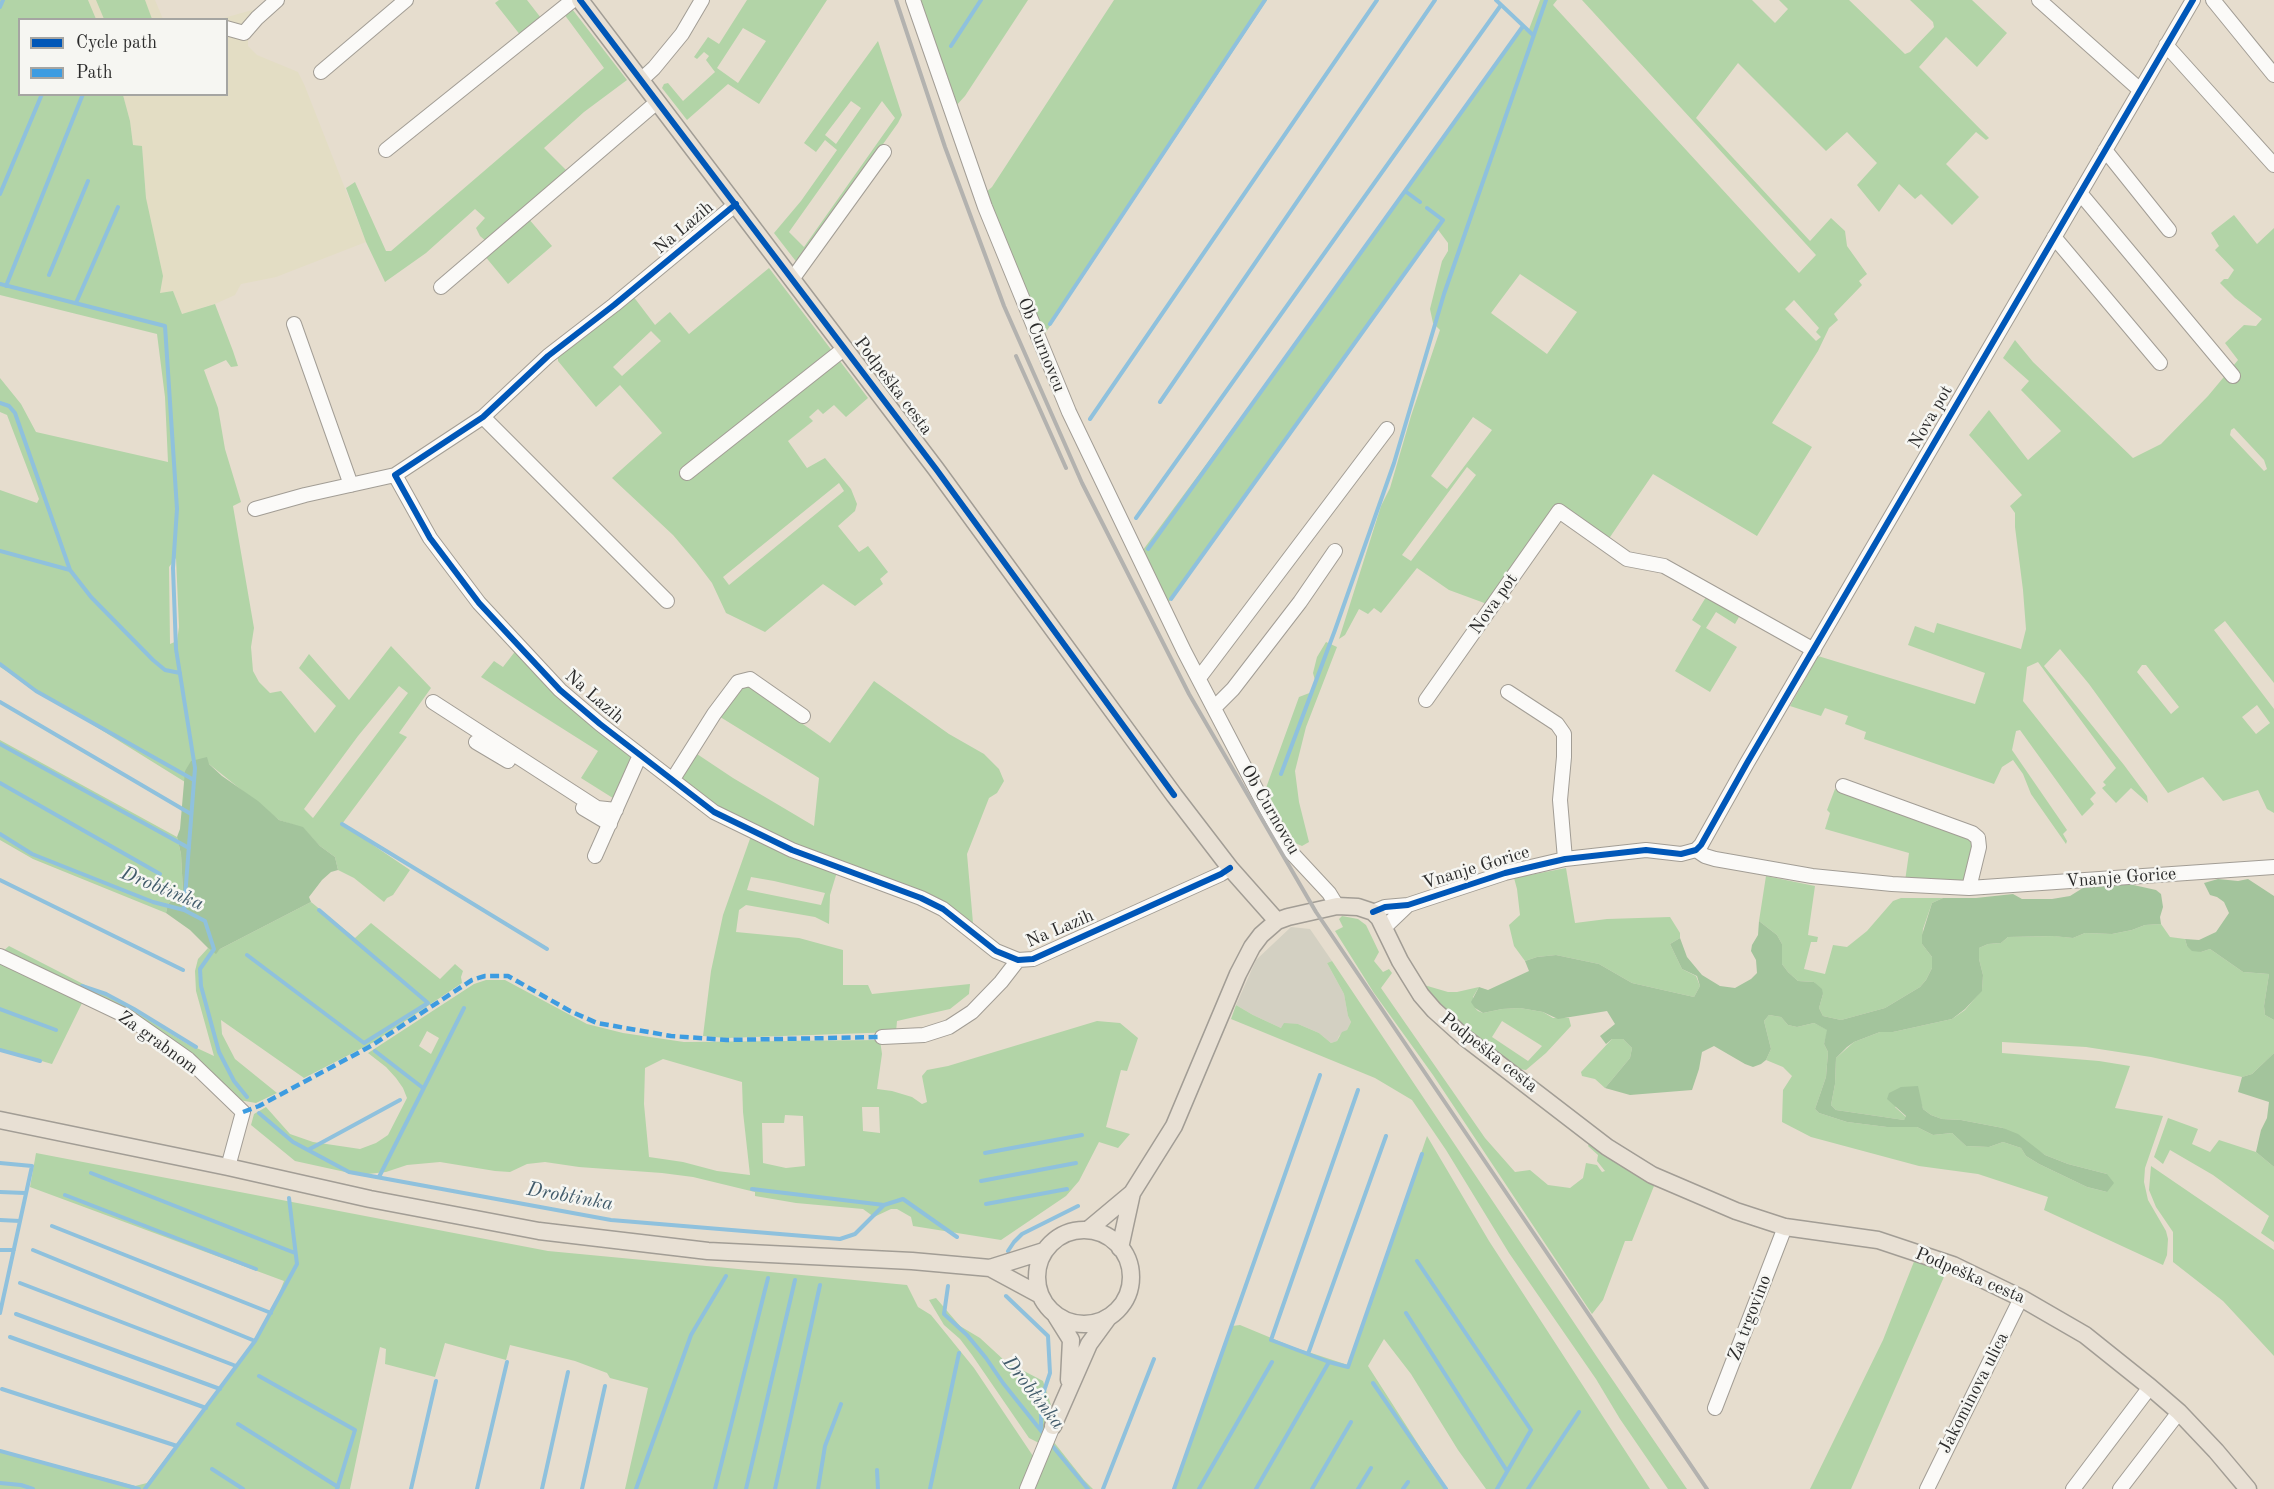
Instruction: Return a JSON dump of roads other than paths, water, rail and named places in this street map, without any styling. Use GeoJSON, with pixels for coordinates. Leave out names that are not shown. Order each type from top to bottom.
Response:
{"type":"FeatureCollection","features":[{"type":"Feature","properties":{"kind":"main road","name":"Podpeška cesta"},"geometry":{"type":"LineString","coordinates":[[580,0],[793,278],[1230,868],[1277,921]]}},
{"type":"Feature","properties":{"kind":"main road"},"geometry":{"type":"LineString","coordinates":[[1089,1229],[1132,1193],[1174,1126],[1238,974],[1261,935],[1277,921],[1336,906],[1358,907],[1373,912]]}},
{"type":"Feature","properties":{"kind":"main road","name":"Podpeška cesta"},"geometry":{"type":"LineString","coordinates":[[1373,912],[1385,927],[1400,961],[1434,1010],[1464,1037],[1607,1147],[1652,1175],[1736,1211],[1785,1227],[1878,1240],[1953,1265],[2021,1298],[2085,1335],[2150,1387],[2179,1412],[2216,1450],[2246,1488]]}},
{"type":"Feature","properties":{"kind":"main road"},"geometry":{"type":"LineString","coordinates":[[0,1120],[370,1199],[539,1231],[708,1251],[990,1268],[1044,1251]]}},
{"type":"Feature","properties":{"kind":"main road"},"geometry":{"type":"LineString","coordinates":[[1120,1248],[1132,1193]]}},
{"type":"Feature","properties":{"kind":"main road"},"geometry":{"type":"LineString","coordinates":[[1053,1426],[1089,1344],[1108,1318],[1120,1308],[1128,1294],[1131,1278],[1129,1263],[1120,1248],[1101,1232],[1089,1229],[1068,1233],[1054,1240],[1044,1251],[1038,1265],[1036,1280],[1040,1295],[1048,1309],[1056,1316],[1071,1340],[1068,1389]]}},
{"type":"Feature","properties":{"kind":"main road"},"geometry":{"type":"LineString","coordinates":[[990,1268],[1040,1295]]}},
{"type":"Feature","properties":{"kind":"main road"},"geometry":{"type":"LineString","coordinates":[[1056,1316],[1081,1324],[1092,1324],[1108,1318]]}},
{"type":"Feature","properties":{"kind":"street"},"geometry":{"type":"LineString","coordinates":[[228,29],[244,33],[277,0]]}},
{"type":"Feature","properties":{"kind":"street"},"geometry":{"type":"LineString","coordinates":[[321,72],[406,0]]}},
{"type":"Feature","properties":{"kind":"street"},"geometry":{"type":"LineString","coordinates":[[386,150],[573,0]]}},
{"type":"Feature","properties":{"kind":"street"},"geometry":{"type":"LineString","coordinates":[[641,80],[682,34],[702,0]]}},
{"type":"Feature","properties":{"kind":"street","name":"Ob Curnovcu"},"geometry":{"type":"LineString","coordinates":[[913,0],[985,207],[1069,412],[1199,678],[1289,849],[1329,893],[1336,906]]}},
{"type":"Feature","properties":{"kind":"street"},"geometry":{"type":"LineString","coordinates":[[2039,0],[2140,90]]}},
{"type":"Feature","properties":{"kind":"street","name":"Nova pot"},"geometry":{"type":"LineString","coordinates":[[1696,850],[1705,839],[1747,763],[2193,0]]}},
{"type":"Feature","properties":{"kind":"street"},"geometry":{"type":"LineString","coordinates":[[2213,0],[2274,75]]}},
{"type":"Feature","properties":{"kind":"street"},"geometry":{"type":"LineString","coordinates":[[2166,45],[2274,165]]}},
{"type":"Feature","properties":{"kind":"street"},"geometry":{"type":"LineString","coordinates":[[441,287],[657,102]]}},
{"type":"Feature","properties":{"kind":"street"},"geometry":{"type":"LineString","coordinates":[[2105,150],[2169,230]]}},
{"type":"Feature","properties":{"kind":"street"},"geometry":{"type":"LineString","coordinates":[[793,278],[884,153]]}},
{"type":"Feature","properties":{"kind":"street"},"geometry":{"type":"LineString","coordinates":[[2080,194],[2233,376]]}},
{"type":"Feature","properties":{"kind":"street","name":"Na Lazih"},"geometry":{"type":"LineString","coordinates":[[255,509],[395,475],[483,417],[548,356],[736,204]]}},
{"type":"Feature","properties":{"kind":"street"},"geometry":{"type":"LineString","coordinates":[[2054,237],[2160,363]]}},
{"type":"Feature","properties":{"kind":"street"},"geometry":{"type":"LineString","coordinates":[[294,324],[351,484]]}},
{"type":"Feature","properties":{"kind":"street","name":"Podpeška cesta"},"geometry":{"type":"LineString","coordinates":[[687,473],[845,348]]}},
{"type":"Feature","properties":{"kind":"street"},"geometry":{"type":"LineString","coordinates":[[483,417],[667,601]]}},
{"type":"Feature","properties":{"kind":"street"},"geometry":{"type":"LineString","coordinates":[[1199,678],[1387,429]]}},
{"type":"Feature","properties":{"kind":"street","name":"Na Lazih"},"geometry":{"type":"LineString","coordinates":[[395,475],[430,538],[479,603],[560,690],[600,724],[714,812],[792,850],[921,898],[943,909],[996,951],[1018,960],[1033,959],[1230,868]]}},
{"type":"Feature","properties":{"kind":"street","name":"Nova pot"},"geometry":{"type":"LineString","coordinates":[[1426,700],[1559,512],[1627,558],[1664,566],[1814,650]]}},
{"type":"Feature","properties":{"kind":"street"},"geometry":{"type":"LineString","coordinates":[[1215,707],[1233,690],[1300,602],[1335,551]]}},
{"type":"Feature","properties":{"kind":"street"},"geometry":{"type":"LineString","coordinates":[[673,779],[714,714],[738,682],[750,679],[803,717]]}},
{"type":"Feature","properties":{"kind":"street"},"geometry":{"type":"LineString","coordinates":[[1508,692],[1557,724],[1564,734],[1560,800],[1565,859]]}},
{"type":"Feature","properties":{"kind":"street"},"geometry":{"type":"LineString","coordinates":[[434,702],[597,808],[616,810]]}},
{"type":"Feature","properties":{"kind":"street"},"geometry":{"type":"LineString","coordinates":[[476,742],[610,824]]}},
{"type":"Feature","properties":{"kind":"street"},"geometry":{"type":"LineString","coordinates":[[595,856],[640,755]]}},
{"type":"Feature","properties":{"kind":"street"},"geometry":{"type":"LineString","coordinates":[[1843,786],[1972,832],[1977,838],[1979,847],[1969,888]]}},
{"type":"Feature","properties":{"kind":"street","name":"Vnanje Gorice"},"geometry":{"type":"LineString","coordinates":[[1373,912],[1385,907],[1408,905],[1496,876],[1565,859],[1646,850],[1681,854],[1696,850],[1715,859],[1812,876],[1892,884],[1969,888],[2274,867]]}},
{"type":"Feature","properties":{"kind":"street","name":"Vnanje Gorice"},"geometry":{"type":"LineString","coordinates":[[1385,927],[1408,905]]}},
{"type":"Feature","properties":{"kind":"street","name":"Za grabnom"},"geometry":{"type":"LineString","coordinates":[[0,956],[128,1017],[188,1059],[243,1112],[228,1167]]}},
{"type":"Feature","properties":{"kind":"street"},"geometry":{"type":"LineString","coordinates":[[882,1036],[924,1035],[949,1027],[972,1012],[1018,960]]}},
{"type":"Feature","properties":{"kind":"street","name":"Za trgovino"},"geometry":{"type":"LineString","coordinates":[[1715,1408],[1785,1227]]}},
{"type":"Feature","properties":{"kind":"street","name":"Jakominova ulica"},"geometry":{"type":"LineString","coordinates":[[1927,1489],[2021,1298]]}},
{"type":"Feature","properties":{"kind":"street"},"geometry":{"type":"LineString","coordinates":[[2073,1489],[2150,1387]]}},
{"type":"Feature","properties":{"kind":"street"},"geometry":{"type":"LineString","coordinates":[[2120,1489],[2179,1412]]}},
{"type":"Feature","properties":{"kind":"street"},"geometry":{"type":"LineString","coordinates":[[1027,1489],[1053,1426]]}},
{"type":"Feature","properties":{"kind":"waterway"},"geometry":{"type":"LineString","coordinates":[[0,7],[3,0]]}},
{"type":"Feature","properties":{"kind":"waterway"},"geometry":{"type":"LineString","coordinates":[[951,46],[981,0]]}},
{"type":"Feature","properties":{"kind":"waterway"},"geometry":{"type":"LineString","coordinates":[[1050,324],[1265,0]]}},
{"type":"Feature","properties":{"kind":"waterway"},"geometry":{"type":"LineString","coordinates":[[1090,419],[1377,0]]}},
{"type":"Feature","properties":{"kind":"waterway"},"geometry":{"type":"LineString","coordinates":[[1160,402],[1435,0]]}},
{"type":"Feature","properties":{"kind":"waterway"},"geometry":{"type":"LineString","coordinates":[[1496,0],[1533,35]]}},
{"type":"Feature","properties":{"kind":"waterway"},"geometry":{"type":"LineString","coordinates":[[1281,774],[1394,463],[1444,294],[1546,0]]}},
{"type":"Feature","properties":{"kind":"waterway"},"geometry":{"type":"LineString","coordinates":[[1136,518],[1501,5]]}},
{"type":"Feature","properties":{"kind":"waterway"},"geometry":{"type":"LineString","coordinates":[[1420,202],[1405,191],[1523,26]]}},
{"type":"Feature","properties":{"kind":"waterway"},"geometry":{"type":"LineString","coordinates":[[0,194],[41,96]]}},
{"type":"Feature","properties":{"kind":"waterway"},"geometry":{"type":"LineString","coordinates":[[6,286],[82,96]]}},
{"type":"Feature","properties":{"kind":"waterway"},"geometry":{"type":"LineString","coordinates":[[49,275],[88,181]]}},
{"type":"Feature","properties":{"kind":"waterway"},"geometry":{"type":"LineString","coordinates":[[1148,549],[1405,191]]}},
{"type":"Feature","properties":{"kind":"waterway"},"geometry":{"type":"LineString","coordinates":[[76,303],[118,207]]}},
{"type":"Feature","properties":{"kind":"waterway"},"geometry":{"type":"LineString","coordinates":[[1171,599],[1443,220],[1427,208]]}},
{"type":"Feature","properties":{"kind":"waterway"},"geometry":{"type":"LineString","coordinates":[[0,284],[165,326],[177,509],[173,568],[176,649],[195,768],[184,910]]}},
{"type":"Feature","properties":{"kind":"waterway"},"geometry":{"type":"LineString","coordinates":[[0,403],[9,406],[15,413],[70,570],[91,597],[153,660],[165,670],[180,673]]}},
{"type":"Feature","properties":{"kind":"waterway"},"geometry":{"type":"LineString","coordinates":[[0,551],[70,570]]}},
{"type":"Feature","properties":{"kind":"waterway"},"geometry":{"type":"LineString","coordinates":[[0,664],[36,691],[194,780]]}},
{"type":"Feature","properties":{"kind":"waterway"},"geometry":{"type":"LineString","coordinates":[[0,702],[191,814]]}},
{"type":"Feature","properties":{"kind":"waterway"},"geometry":{"type":"LineString","coordinates":[[0,744],[189,848]]}},
{"type":"Feature","properties":{"kind":"waterway"},"geometry":{"type":"LineString","coordinates":[[0,783],[160,874]]}},
{"type":"Feature","properties":{"kind":"waterway"},"geometry":{"type":"LineString","coordinates":[[342,824],[547,949]]}},
{"type":"Feature","properties":{"kind":"waterway","name":"Drobtinka"},"geometry":{"type":"LineString","coordinates":[[0,834],[32,854],[153,902],[184,910],[205,921],[214,949],[200,969],[201,986],[219,1052],[234,1081],[247,1097]]}},
{"type":"Feature","properties":{"kind":"waterway"},"geometry":{"type":"LineString","coordinates":[[0,880],[183,970]]}},
{"type":"Feature","properties":{"kind":"waterway"},"geometry":{"type":"LineString","coordinates":[[247,955],[364,1043],[428,1003],[319,910]]}},
{"type":"Feature","properties":{"kind":"waterway"},"geometry":{"type":"LineString","coordinates":[[82,986],[106,994],[196,1047]]}},
{"type":"Feature","properties":{"kind":"waterway"},"geometry":{"type":"LineString","coordinates":[[379,1177],[464,1008]]}},
{"type":"Feature","properties":{"kind":"waterway"},"geometry":{"type":"LineString","coordinates":[[0,1009],[56,1030]]}},
{"type":"Feature","properties":{"kind":"waterway"},"geometry":{"type":"LineString","coordinates":[[0,1050],[40,1061]]}},
{"type":"Feature","properties":{"kind":"waterway"},"geometry":{"type":"LineString","coordinates":[[375,1051],[423,1088]]}},
{"type":"Feature","properties":{"kind":"waterway"},"geometry":{"type":"LineString","coordinates":[[1174,1489],[1320,1075]]}},
{"type":"Feature","properties":{"kind":"waterway"},"geometry":{"type":"LineString","coordinates":[[1256,1489],[1329,1362],[1271,1340],[1358,1090]]}},
{"type":"Feature","properties":{"kind":"waterway"},"geometry":{"type":"LineString","coordinates":[[308,1150],[400,1100]]}},
{"type":"Feature","properties":{"kind":"waterway","name":"Drobtinka"},"geometry":{"type":"LineString","coordinates":[[259,1113],[293,1142],[349,1172],[611,1220],[840,1239],[855,1234],[884,1205]]}},
{"type":"Feature","properties":{"kind":"waterway"},"geometry":{"type":"LineString","coordinates":[[985,1153],[1082,1135]]}},
{"type":"Feature","properties":{"kind":"waterway"},"geometry":{"type":"LineString","coordinates":[[1308,1354],[1386,1136]]}},
{"type":"Feature","properties":{"kind":"waterway"},"geometry":{"type":"LineString","coordinates":[[1329,1362],[1348,1367],[1422,1154]]}},
{"type":"Feature","properties":{"kind":"waterway"},"geometry":{"type":"LineString","coordinates":[[0,1163],[32,1166],[0,1313]]}},
{"type":"Feature","properties":{"kind":"waterway"},"geometry":{"type":"LineString","coordinates":[[981,1181],[1076,1163]]}},
{"type":"Feature","properties":{"kind":"waterway"},"geometry":{"type":"LineString","coordinates":[[91,1173],[295,1253]]}},
{"type":"Feature","properties":{"kind":"waterway"},"geometry":{"type":"LineString","coordinates":[[752,1189],[884,1205],[903,1199],[957,1237]]}},
{"type":"Feature","properties":{"kind":"waterway"},"geometry":{"type":"LineString","coordinates":[[986,1204],[1067,1189]]}},
{"type":"Feature","properties":{"kind":"waterway"},"geometry":{"type":"LineString","coordinates":[[0,1192],[25,1193]]}},
{"type":"Feature","properties":{"kind":"waterway"},"geometry":{"type":"LineString","coordinates":[[65,1195],[256,1269]]}},
{"type":"Feature","properties":{"kind":"waterway"},"geometry":{"type":"LineString","coordinates":[[145,1489],[255,1341],[297,1264],[289,1198]]}},
{"type":"Feature","properties":{"kind":"waterway"},"geometry":{"type":"LineString","coordinates":[[1008,1251],[1022,1234],[1078,1206]]}},
{"type":"Feature","properties":{"kind":"waterway"},"geometry":{"type":"LineString","coordinates":[[0,1220],[20,1221]]}},
{"type":"Feature","properties":{"kind":"waterway"},"geometry":{"type":"LineString","coordinates":[[52,1226],[271,1313]]}},
{"type":"Feature","properties":{"kind":"waterway"},"geometry":{"type":"LineString","coordinates":[[0,1250],[14,1250]]}},
{"type":"Feature","properties":{"kind":"waterway"},"geometry":{"type":"LineString","coordinates":[[33,1250],[255,1341]]}},
{"type":"Feature","properties":{"kind":"waterway"},"geometry":{"type":"LineString","coordinates":[[1417,1261],[1531,1430],[1497,1489]]}},
{"type":"Feature","properties":{"kind":"waterway"},"geometry":{"type":"LineString","coordinates":[[636,1489],[691,1335],[726,1276]]}},
{"type":"Feature","properties":{"kind":"waterway"},"geometry":{"type":"LineString","coordinates":[[715,1489],[768,1278]]}},
{"type":"Feature","properties":{"kind":"waterway"},"geometry":{"type":"LineString","coordinates":[[746,1489],[795,1280]]}},
{"type":"Feature","properties":{"kind":"waterway"},"geometry":{"type":"LineString","coordinates":[[20,1283],[236,1366]]}},
{"type":"Feature","properties":{"kind":"waterway"},"geometry":{"type":"LineString","coordinates":[[775,1489],[820,1285]]}},
{"type":"Feature","properties":{"kind":"waterway","name":"Drobtinka"},"geometry":{"type":"LineString","coordinates":[[948,1286],[944,1314],[967,1335],[1046,1437]]}},
{"type":"Feature","properties":{"kind":"waterway"},"geometry":{"type":"LineString","coordinates":[[1006,1296],[1048,1336],[1050,1373],[1041,1400],[1041,1429]]}},
{"type":"Feature","properties":{"kind":"waterway"},"geometry":{"type":"LineString","coordinates":[[1406,1313],[1507,1471]]}},
{"type":"Feature","properties":{"kind":"waterway"},"geometry":{"type":"LineString","coordinates":[[16,1314],[220,1389]]}},
{"type":"Feature","properties":{"kind":"waterway"},"geometry":{"type":"LineString","coordinates":[[10,1337],[206,1408]]}},
{"type":"Feature","properties":{"kind":"waterway"},"geometry":{"type":"LineString","coordinates":[[930,1489],[959,1353]]}},
{"type":"Feature","properties":{"kind":"waterway"},"geometry":{"type":"LineString","coordinates":[[1103,1489],[1154,1359]]}},
{"type":"Feature","properties":{"kind":"waterway"},"geometry":{"type":"LineString","coordinates":[[477,1489],[507,1362]]}},
{"type":"Feature","properties":{"kind":"waterway"},"geometry":{"type":"LineString","coordinates":[[1199,1489],[1272,1362]]}},
{"type":"Feature","properties":{"kind":"waterway"},"geometry":{"type":"LineString","coordinates":[[542,1489],[568,1372]]}},
{"type":"Feature","properties":{"kind":"waterway"},"geometry":{"type":"LineString","coordinates":[[259,1376],[355,1430],[337,1489]]}},
{"type":"Feature","properties":{"kind":"waterway"},"geometry":{"type":"LineString","coordinates":[[411,1489],[436,1381]]}},
{"type":"Feature","properties":{"kind":"waterway"},"geometry":{"type":"LineString","coordinates":[[1373,1383],[1446,1489]]}},
{"type":"Feature","properties":{"kind":"waterway"},"geometry":{"type":"LineString","coordinates":[[582,1489],[605,1386]]}},
{"type":"Feature","properties":{"kind":"waterway"},"geometry":{"type":"LineString","coordinates":[[2,1389],[177,1446]]}},
{"type":"Feature","properties":{"kind":"waterway"},"geometry":{"type":"LineString","coordinates":[[818,1489],[825,1446],[841,1404]]}},
{"type":"Feature","properties":{"kind":"waterway"},"geometry":{"type":"LineString","coordinates":[[1528,1489],[1579,1412]]}},
{"type":"Feature","properties":{"kind":"waterway"},"geometry":{"type":"LineString","coordinates":[[1312,1489],[1351,1422]]}},
{"type":"Feature","properties":{"kind":"waterway"},"geometry":{"type":"LineString","coordinates":[[238,1424],[338,1487]]}},
{"type":"Feature","properties":{"kind":"waterway","name":"Drobtinka"},"geometry":{"type":"LineString","coordinates":[[1050,1443],[1088,1489]]}},
{"type":"Feature","properties":{"kind":"waterway"},"geometry":{"type":"LineString","coordinates":[[0,1451],[139,1489]]}},
{"type":"Feature","properties":{"kind":"waterway"},"geometry":{"type":"LineString","coordinates":[[1358,1489],[1371,1468]]}},
{"type":"Feature","properties":{"kind":"waterway"},"geometry":{"type":"LineString","coordinates":[[212,1469],[243,1489]]}},
{"type":"Feature","properties":{"kind":"waterway"},"geometry":{"type":"LineString","coordinates":[[877,1470],[878,1489]]}},
{"type":"Feature","properties":{"kind":"waterway"},"geometry":{"type":"LineString","coordinates":[[1403,1489],[1408,1482]]}},
{"type":"Feature","properties":{"kind":"waterway"},"geometry":{"type":"LineString","coordinates":[[0,1483],[33,1489]]}},
{"type":"Feature","properties":{"kind":"railway"},"geometry":{"type":"LineString","coordinates":[[896,0],[945,147],[1004,306],[1082,483],[1189,694],[1316,912],[1707,1489]]}},
{"type":"Feature","properties":{"kind":"railway"},"geometry":{"type":"LineString","coordinates":[[1016,356],[1066,468]]}}]}
